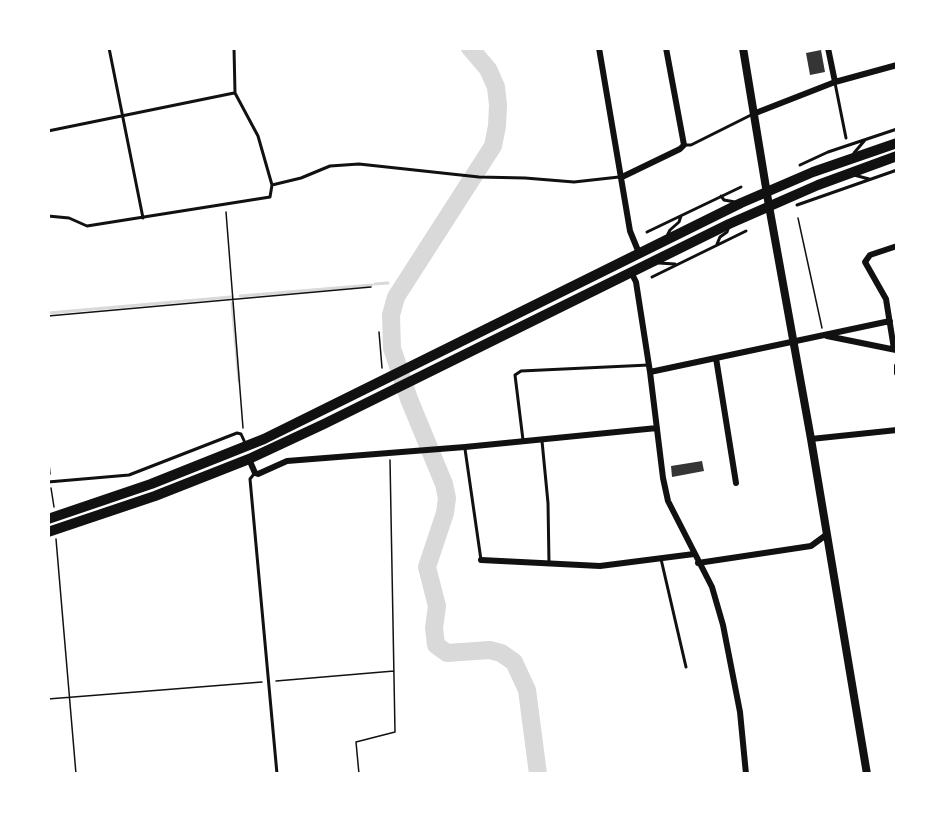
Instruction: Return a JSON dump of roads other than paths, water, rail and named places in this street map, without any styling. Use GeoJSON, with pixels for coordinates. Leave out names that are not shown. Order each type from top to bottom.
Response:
{"type":"FeatureCollection","features":[{"type":"Feature","properties":{"kind":"highway"},"geometry":{"type":"LineString","coordinates":[[48,519],[152,484],[247,446],[388,379],[741,203],[852,158],[897,143]]}},
{"type":"Feature","properties":{"kind":"highway"},"geometry":{"type":"LineString","coordinates":[[48,532],[145,499],[249,459],[729,224],[850,173],[897,156]]}},
{"type":"Feature","properties":{"kind":"main road"},"geometry":{"type":"LineString","coordinates":[[743,48],[769,206]]}},
{"type":"Feature","properties":{"kind":"street"},"geometry":{"type":"LineString","coordinates":[[599,48],[630,231],[639,253]]}},
{"type":"Feature","properties":{"kind":"street"},"geometry":{"type":"LineString","coordinates":[[622,177],[684,145],[666,48]]}},
{"type":"Feature","properties":{"kind":"street"},"geometry":{"type":"LineString","coordinates":[[828,48],[835,82]]}},
{"type":"Feature","properties":{"kind":"street"},"geometry":{"type":"LineString","coordinates":[[753,114],[835,82],[897,65]]}},
{"type":"Feature","properties":{"kind":"street"},"geometry":{"type":"LineString","coordinates":[[769,206],[867,774]]}},
{"type":"Feature","properties":{"kind":"street"},"geometry":{"type":"LineString","coordinates":[[824,335],[896,350],[884,293],[866,262],[870,255],[897,246]]}},
{"type":"Feature","properties":{"kind":"street"},"geometry":{"type":"LineString","coordinates":[[631,272],[636,282],[668,501],[712,587],[723,626],[740,712],[746,774]]}},
{"type":"Feature","properties":{"kind":"street"},"geometry":{"type":"LineString","coordinates":[[650,369],[716,358],[890,321]]}},
{"type":"Feature","properties":{"kind":"street"},"geometry":{"type":"LineString","coordinates":[[716,358],[736,483]]}},
{"type":"Feature","properties":{"kind":"street"},"geometry":{"type":"LineString","coordinates":[[897,366],[897,373]]}},
{"type":"Feature","properties":{"kind":"street"},"geometry":{"type":"LineString","coordinates":[[249,459],[258,474],[287,461],[465,447],[657,428]]}},
{"type":"Feature","properties":{"kind":"street"},"geometry":{"type":"LineString","coordinates":[[811,439],[897,429]]}},
{"type":"Feature","properties":{"kind":"street"},"geometry":{"type":"LineString","coordinates":[[698,562],[811,546],[826,535]]}},
{"type":"Feature","properties":{"kind":"street"},"geometry":{"type":"LineString","coordinates":[[482,560],[600,566],[694,555]]}},
{"type":"Feature","properties":{"kind":"lane"},"geometry":{"type":"LineString","coordinates":[[109,48],[143,218]]}},
{"type":"Feature","properties":{"kind":"lane"},"geometry":{"type":"LineString","coordinates":[[48,216],[69,218],[87,226],[270,197],[272,185],[258,136],[235,93],[234,48]]}},
{"type":"Feature","properties":{"kind":"lane"},"geometry":{"type":"LineString","coordinates":[[835,82],[846,138]]}},
{"type":"Feature","properties":{"kind":"lane"},"geometry":{"type":"LineString","coordinates":[[48,131],[235,93]]}},
{"type":"Feature","properties":{"kind":"lane"},"geometry":{"type":"LineString","coordinates":[[684,145],[691,145],[753,114]]}},
{"type":"Feature","properties":{"kind":"lane"},"geometry":{"type":"LineString","coordinates":[[800,165],[897,129]]}},
{"type":"Feature","properties":{"kind":"lane"},"geometry":{"type":"LineString","coordinates":[[852,158],[855,150],[862,146],[865,139]]}},
{"type":"Feature","properties":{"kind":"lane"},"geometry":{"type":"LineString","coordinates":[[272,185],[301,178],[330,166],[359,164],[479,177],[574,182],[622,177]]}},
{"type":"Feature","properties":{"kind":"lane"},"geometry":{"type":"LineString","coordinates":[[797,205],[897,170]]}},
{"type":"Feature","properties":{"kind":"lane"},"geometry":{"type":"LineString","coordinates":[[850,173],[869,179]]}},
{"type":"Feature","properties":{"kind":"lane"},"geometry":{"type":"LineString","coordinates":[[647,232],[741,187]]}},
{"type":"Feature","properties":{"kind":"lane"},"geometry":{"type":"LineString","coordinates":[[721,196],[724,200],[741,203]]}},
{"type":"Feature","properties":{"kind":"lane"},"geometry":{"type":"LineString","coordinates":[[664,240],[679,222],[681,216]]}},
{"type":"Feature","properties":{"kind":"lane"},"geometry":{"type":"LineString","coordinates":[[716,245],[720,237],[727,232],[729,224]]}},
{"type":"Feature","properties":{"kind":"lane"},"geometry":{"type":"LineString","coordinates":[[652,277],[746,231]]}},
{"type":"Feature","properties":{"kind":"lane"},"geometry":{"type":"LineString","coordinates":[[652,261],[664,265],[670,262],[677,264]]}},
{"type":"Feature","properties":{"kind":"lane"},"geometry":{"type":"LineString","coordinates":[[523,441],[515,375],[521,371],[650,369]]}},
{"type":"Feature","properties":{"kind":"lane"},"geometry":{"type":"LineString","coordinates":[[48,482],[129,475],[237,434],[242,434],[247,446]]}},
{"type":"Feature","properties":{"kind":"lane"},"geometry":{"type":"LineString","coordinates":[[541,440],[548,503],[549,564]]}},
{"type":"Feature","properties":{"kind":"lane"},"geometry":{"type":"LineString","coordinates":[[465,447],[482,560]]}},
{"type":"Feature","properties":{"kind":"lane"},"geometry":{"type":"LineString","coordinates":[[255,472],[250,479],[277,774]]}},
{"type":"Feature","properties":{"kind":"lane"},"geometry":{"type":"LineString","coordinates":[[661,559],[686,667]]}},
{"type":"Feature","properties":{"kind":"waterway"},"geometry":{"type":"LineString","coordinates":[[470,48],[488,69],[496,87],[497,126],[493,146],[396,297],[391,315],[392,348],[409,399],[444,484],[447,498],[445,513],[427,567],[437,606],[434,628],[436,645],[447,653],[490,650],[501,653],[514,662],[527,690],[538,774]]}},
{"type":"Feature","properties":{"kind":"waterway"},"geometry":{"type":"LineString","coordinates":[[375,284],[388,283]]}},
{"type":"Feature","properties":{"kind":"waterway"},"geometry":{"type":"LineString","coordinates":[[240,296],[372,285]]}},
{"type":"Feature","properties":{"kind":"waterway"},"geometry":{"type":"LineString","coordinates":[[48,313],[231,297]]}},
{"type":"Feature","properties":{"kind":"waterway"},"geometry":{"type":"LineString","coordinates":[[232,303],[239,381]]}}]}
